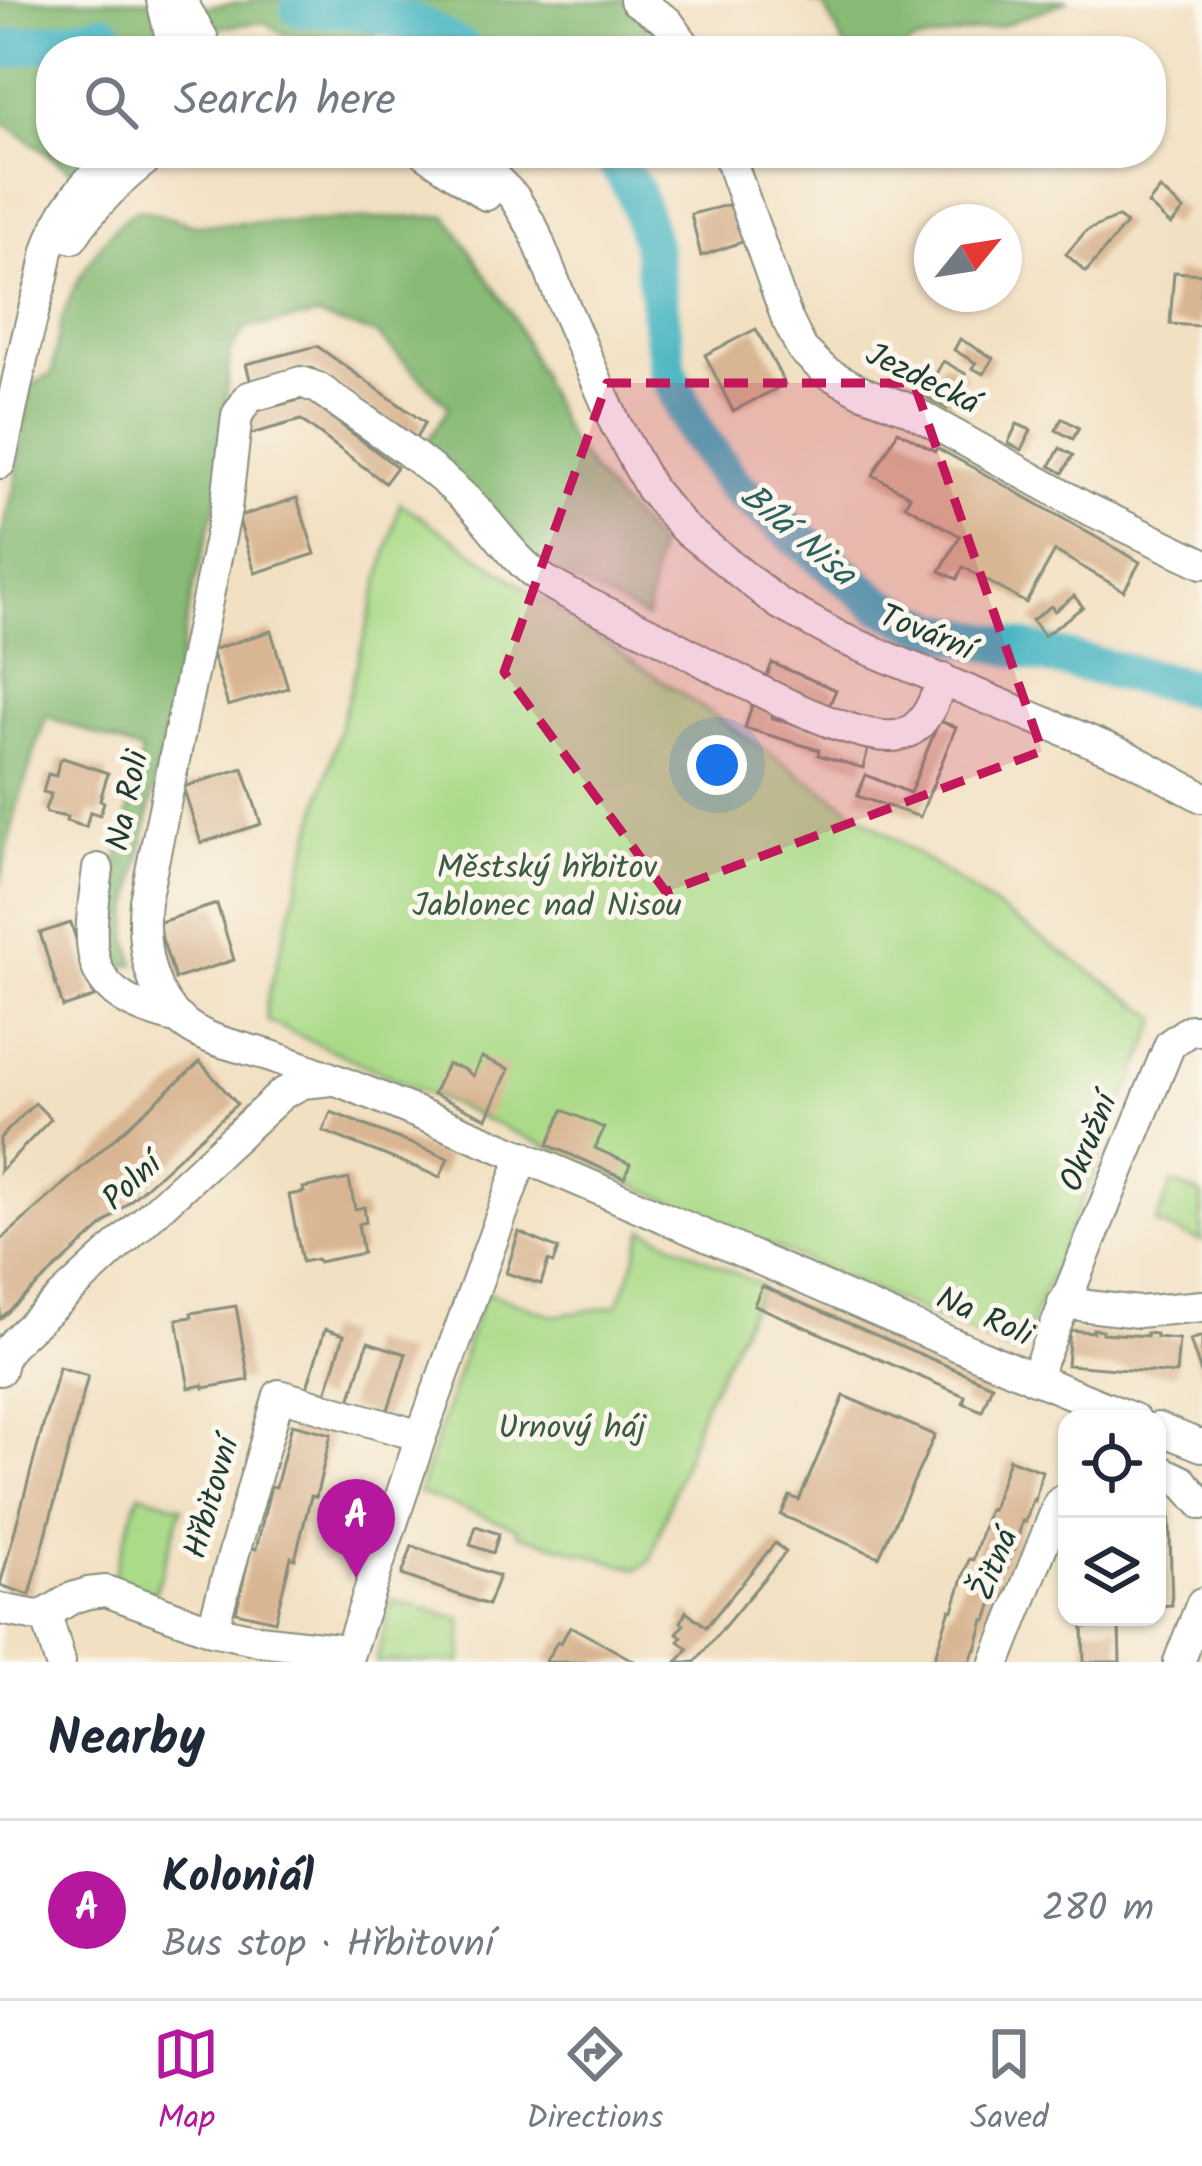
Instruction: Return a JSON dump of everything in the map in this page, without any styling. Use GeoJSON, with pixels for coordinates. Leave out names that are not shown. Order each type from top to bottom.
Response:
{"type":"FeatureCollection","features":[{"type":"Feature","properties":{"kind":"street"},"geometry":{"type":"LineString","coordinates":[[162,0],[190,36]]}},
{"type":"Feature","properties":{"kind":"street"},"geometry":{"type":"LineString","coordinates":[[182,0],[195,36]]}},
{"type":"Feature","properties":{"kind":"street"},"geometry":{"type":"LineString","coordinates":[[635,0],[668,22],[678,36]]}},
{"type":"Feature","properties":{"kind":"street"},"geometry":{"type":"LineString","coordinates":[[0,463],[49,249],[61,219],[103,168]]}},
{"type":"Feature","properties":{"kind":"street"},"geometry":{"type":"LineString","coordinates":[[42,283],[88,214],[134,168]]}},
{"type":"Feature","properties":{"kind":"street","name":"Tovární"},"geometry":{"type":"LineString","coordinates":[[447,168],[507,216],[560,296]]}},
{"type":"Feature","properties":{"kind":"street","name":"Tovární"},"geometry":{"type":"LineString","coordinates":[[485,168],[514,197],[533,228],[638,469],[684,528],[778,603],[842,638],[1126,756],[1202,796]]}},
{"type":"Feature","properties":{"kind":"street","name":"Jezdecká"},"geometry":{"type":"LineString","coordinates":[[733,168],[788,319],[802,349],[826,372],[906,407],[1086,508],[1202,562]]}},
{"type":"Feature","properties":{"kind":"street","name":"Na Roli"},"geometry":{"type":"LineString","coordinates":[[943,679],[916,729],[902,735],[880,738],[813,714],[728,677],[537,576],[470,503],[318,388],[302,382],[248,397],[237,415],[226,509],[143,917],[150,968],[164,1001],[204,1036],[337,1079],[1112,1410]]}},
{"type":"Feature","properties":{"kind":"street"},"geometry":{"type":"LineString","coordinates":[[98,869],[91,945],[106,984],[121,999],[145,1011],[180,1019]]}},
{"type":"Feature","properties":{"kind":"street","name":"Okružní"},"geometry":{"type":"LineString","coordinates":[[1034,1379],[1170,1044],[1190,1030],[1202,1030]]}},
{"type":"Feature","properties":{"kind":"street","name":"Polní"},"geometry":{"type":"LineString","coordinates":[[0,1370],[4,1354],[18,1338],[282,1094],[303,1083],[337,1079]]}},
{"type":"Feature","properties":{"kind":"street"},"geometry":{"type":"LineString","coordinates":[[0,1609],[46,1614],[72,1598],[106,1591],[212,1630],[346,1656],[523,1156]]}},
{"type":"Feature","properties":{"kind":"street"},"geometry":{"type":"LineString","coordinates":[[1064,1303],[1138,1312],[1202,1306]]}},
{"type":"Feature","properties":{"kind":"street","name":"Hřbitovní"},"geometry":{"type":"LineString","coordinates":[[212,1630],[279,1396],[421,1436]]}},
{"type":"Feature","properties":{"kind":"street"},"geometry":{"type":"LineString","coordinates":[[1166,1432],[1202,1446]]}},
{"type":"Feature","properties":{"kind":"street"},"geometry":{"type":"LineString","coordinates":[[1166,1473],[1182,1481],[1202,1504]]}},
{"type":"Feature","properties":{"kind":"street","name":"Žitná"},"geometry":{"type":"LineString","coordinates":[[997,1662],[1058,1506]]}},
{"type":"Feature","properties":{"kind":"street"},"geometry":{"type":"LineString","coordinates":[[1179,1662],[1202,1604]]}},
{"type":"Feature","properties":{"kind":"street"},"geometry":{"type":"LineString","coordinates":[[46,1614],[60,1662]]}},
{"type":"Feature","properties":{"kind":"highlighted area"},"geometry":{"type":"Polygon","coordinates":[[[607,383],[914,383],[1042,751],[666,892],[504,672],[607,383]]]}},
{"type":"Feature","properties":{"kind":"green space"},"geometry":{"type":"Polygon","coordinates":[[[0,0],[152,0],[160,36],[36,36],[36,146],[0,120],[0,0]]]}},
{"type":"Feature","properties":{"kind":"green space"},"geometry":{"type":"Polygon","coordinates":[[[638,0],[649,36],[457,36],[409,10],[395,13],[375,36],[283,34],[265,22],[196,30],[189,9],[250,2],[638,0]]]}},
{"type":"Feature","properties":{"kind":"green space"},"geometry":{"type":"Polygon","coordinates":[[[805,0],[1069,0],[1001,26],[950,36],[839,36],[824,6],[805,0]]]}},
{"type":"Feature","properties":{"kind":"green space"},"geometry":{"type":"Polygon","coordinates":[[[67,168],[91,168],[81,178],[67,168]]]}},
{"type":"Feature","properties":{"kind":"green space"},"geometry":{"type":"Polygon","coordinates":[[[139,209],[195,225],[447,216],[513,316],[569,440],[612,496],[658,544],[647,619],[544,566],[425,445],[449,407],[377,334],[316,316],[246,328],[230,350],[219,491],[192,594],[130,911],[128,937],[135,964],[107,967],[99,943],[142,752],[46,716],[16,810],[0,885],[0,541],[15,485],[30,386],[52,374],[63,316],[86,267],[106,238],[139,209]]]}},
{"type":"Feature","properties":{"kind":"green space","name":"Městský hřbitov Jablonec nad Nisou"},"geometry":{"type":"Polygon","coordinates":[[[400,503],[1159,1018],[1018,1354],[267,1021],[266,1004],[400,503]]]}},
{"type":"Feature","properties":{"kind":"green space"},"geometry":{"type":"Polygon","coordinates":[[[1172,1183],[1202,1195],[1202,1242],[1156,1224],[1172,1183]]]}},
{"type":"Feature","properties":{"kind":"green space","name":"Urnový háj"},"geometry":{"type":"Polygon","coordinates":[[[644,1229],[762,1286],[701,1411],[650,1561],[637,1569],[518,1534],[517,1528],[419,1493],[484,1292],[555,1316],[617,1306],[644,1229]]]}},
{"type":"Feature","properties":{"kind":"green space"},"geometry":{"type":"Polygon","coordinates":[[[139,1493],[182,1507],[155,1593],[112,1581],[139,1493]]]}},
{"type":"Feature","properties":{"kind":"green space"},"geometry":{"type":"Polygon","coordinates":[[[392,1600],[462,1619],[462,1662],[376,1662],[392,1600]]]}},
{"type":"Feature","properties":{"kind":"building"},"geometry":{"type":"Polygon","coordinates":[[[1160,189],[1184,210],[1171,225],[1148,204],[1160,189]]]}},
{"type":"Feature","properties":{"kind":"building"},"geometry":{"type":"Polygon","coordinates":[[[732,204],[745,241],[701,256],[691,214],[732,204]]]}},
{"type":"Feature","properties":{"kind":"building"},"geometry":{"type":"Polygon","coordinates":[[[1118,217],[1126,224],[1086,272],[1066,254],[1086,231],[1118,217]]]}},
{"type":"Feature","properties":{"kind":"building"},"geometry":{"type":"Polygon","coordinates":[[[1174,272],[1202,274],[1200,326],[1170,324],[1174,272]]]}},
{"type":"Feature","properties":{"kind":"building"},"geometry":{"type":"Polygon","coordinates":[[[756,329],[785,384],[733,411],[705,355],[756,329]]]}},
{"type":"Feature","properties":{"kind":"building"},"geometry":{"type":"Polygon","coordinates":[[[960,339],[993,358],[984,374],[954,350],[960,339]]]}},
{"type":"Feature","properties":{"kind":"building"},"geometry":{"type":"Polygon","coordinates":[[[317,346],[425,423],[415,440],[312,368],[251,383],[246,364],[317,346]]]}},
{"type":"Feature","properties":{"kind":"building"},"geometry":{"type":"Polygon","coordinates":[[[943,361],[966,374],[947,409],[924,396],[943,361]]]}},
{"type":"Feature","properties":{"kind":"building"},"geometry":{"type":"Polygon","coordinates":[[[306,398],[397,467],[385,483],[301,420],[251,434],[246,414],[306,398]]]}},
{"type":"Feature","properties":{"kind":"building"},"geometry":{"type":"Polygon","coordinates":[[[1062,418],[1079,428],[1073,439],[1056,430],[1062,418]]]}},
{"type":"Feature","properties":{"kind":"building"},"geometry":{"type":"Polygon","coordinates":[[[1017,424],[1031,430],[1022,450],[1008,443],[1017,424]]]}},
{"type":"Feature","properties":{"kind":"building"},"geometry":{"type":"Polygon","coordinates":[[[898,431],[937,448],[1140,562],[1124,591],[1055,551],[1026,603],[963,567],[957,579],[940,571],[960,536],[905,505],[910,496],[873,475],[898,431]]]}},
{"type":"Feature","properties":{"kind":"building"},"geometry":{"type":"Polygon","coordinates":[[[1060,448],[1073,455],[1063,473],[1050,466],[1060,448]]]}},
{"type":"Feature","properties":{"kind":"building"},"geometry":{"type":"Polygon","coordinates":[[[297,498],[315,554],[255,573],[238,517],[297,498]]]}},
{"type":"Feature","properties":{"kind":"building"},"geometry":{"type":"Polygon","coordinates":[[[1074,596],[1083,607],[1044,636],[1032,620],[1074,596]]]}},
{"type":"Feature","properties":{"kind":"building"},"geometry":{"type":"Polygon","coordinates":[[[271,631],[288,688],[228,706],[211,650],[271,631]]]}},
{"type":"Feature","properties":{"kind":"building"},"geometry":{"type":"Polygon","coordinates":[[[772,663],[836,690],[829,706],[765,681],[772,663]]]}},
{"type":"Feature","properties":{"kind":"building"},"geometry":{"type":"Polygon","coordinates":[[[753,702],[774,710],[772,718],[868,749],[863,768],[745,728],[753,702]]]}},
{"type":"Feature","properties":{"kind":"building"},"geometry":{"type":"Polygon","coordinates":[[[939,721],[956,727],[920,817],[857,796],[866,775],[910,793],[939,721]]]}},
{"type":"Feature","properties":{"kind":"building"},"geometry":{"type":"Polygon","coordinates":[[[63,758],[108,773],[100,815],[90,812],[86,827],[45,809],[51,794],[43,792],[48,774],[56,776],[63,758]]]}},
{"type":"Feature","properties":{"kind":"building"},"geometry":{"type":"Polygon","coordinates":[[[243,768],[261,824],[201,843],[183,787],[243,768]]]}},
{"type":"Feature","properties":{"kind":"building"},"geometry":{"type":"Polygon","coordinates":[[[217,904],[234,960],[175,979],[157,923],[217,904]]]}},
{"type":"Feature","properties":{"kind":"building"},"geometry":{"type":"Polygon","coordinates":[[[71,923],[94,997],[63,1007],[40,933],[71,923]]]}},
{"type":"Feature","properties":{"kind":"building"},"geometry":{"type":"Polygon","coordinates":[[[481,1057],[509,1069],[487,1118],[433,1094],[447,1064],[473,1076],[481,1057]]]}},
{"type":"Feature","properties":{"kind":"building"},"geometry":{"type":"Polygon","coordinates":[[[200,1062],[237,1104],[0,1319],[0,1241],[200,1062]]]}},
{"type":"Feature","properties":{"kind":"building"},"geometry":{"type":"Polygon","coordinates":[[[35,1103],[51,1119],[0,1171],[0,1138],[35,1103]]]}},
{"type":"Feature","properties":{"kind":"building"},"geometry":{"type":"Polygon","coordinates":[[[563,1110],[604,1128],[595,1148],[630,1164],[624,1178],[548,1145],[563,1110]]]}},
{"type":"Feature","properties":{"kind":"building"},"geometry":{"type":"Polygon","coordinates":[[[331,1112],[448,1158],[440,1177],[323,1131],[331,1112]]]}},
{"type":"Feature","properties":{"kind":"building"},"geometry":{"type":"Polygon","coordinates":[[[349,1179],[355,1209],[364,1207],[366,1222],[358,1224],[363,1253],[302,1262],[289,1195],[349,1179]]]}},
{"type":"Feature","properties":{"kind":"building"},"geometry":{"type":"Polygon","coordinates":[[[519,1232],[558,1249],[553,1263],[548,1261],[541,1284],[506,1273],[519,1232]]]}},
{"type":"Feature","properties":{"kind":"building"},"geometry":{"type":"Polygon","coordinates":[[[762,1286],[992,1385],[982,1411],[963,1403],[965,1396],[754,1305],[762,1286]]]}},
{"type":"Feature","properties":{"kind":"building"},"geometry":{"type":"Polygon","coordinates":[[[236,1306],[249,1380],[189,1388],[177,1319],[236,1306]]]}},
{"type":"Feature","properties":{"kind":"building"},"geometry":{"type":"Polygon","coordinates":[[[325,1329],[344,1335],[324,1400],[305,1394],[325,1329]]]}},
{"type":"Feature","properties":{"kind":"building"},"geometry":{"type":"Polygon","coordinates":[[[1070,1330],[1179,1339],[1176,1374],[1067,1365],[1070,1330]]]}},
{"type":"Feature","properties":{"kind":"building"},"geometry":{"type":"Polygon","coordinates":[[[1202,1336],[1202,1372],[1201,1373],[1190,1340],[1202,1336]]]}},
{"type":"Feature","properties":{"kind":"building"},"geometry":{"type":"Polygon","coordinates":[[[368,1342],[406,1354],[385,1419],[348,1407],[368,1342]]]}},
{"type":"Feature","properties":{"kind":"building"},"geometry":{"type":"Polygon","coordinates":[[[59,1367],[88,1376],[30,1595],[0,1585],[59,1367]]]}},
{"type":"Feature","properties":{"kind":"building"},"geometry":{"type":"Polygon","coordinates":[[[844,1396],[935,1435],[879,1557],[781,1515],[790,1496],[799,1500],[844,1396]]]}},
{"type":"Feature","properties":{"kind":"building"},"geometry":{"type":"Polygon","coordinates":[[[292,1424],[331,1434],[316,1497],[311,1496],[275,1621],[236,1612],[251,1548],[256,1549],[292,1424]]]}},
{"type":"Feature","properties":{"kind":"building"},"geometry":{"type":"Polygon","coordinates":[[[1009,1459],[1042,1471],[1035,1501],[1022,1521],[970,1662],[933,1662],[950,1609],[1009,1459]]]}},
{"type":"Feature","properties":{"kind":"building"},"geometry":{"type":"Polygon","coordinates":[[[1166,1498],[1169,1498],[1172,1605],[1166,1605],[1166,1498]]]}},
{"type":"Feature","properties":{"kind":"building"},"geometry":{"type":"Polygon","coordinates":[[[476,1526],[499,1534],[493,1553],[470,1545],[476,1526]]]}},
{"type":"Feature","properties":{"kind":"building"},"geometry":{"type":"Polygon","coordinates":[[[775,1543],[786,1552],[695,1662],[677,1662],[688,1649],[677,1633],[686,1611],[706,1627],[775,1543]]]}},
{"type":"Feature","properties":{"kind":"building"},"geometry":{"type":"Polygon","coordinates":[[[412,1546],[499,1576],[488,1605],[402,1575],[412,1546]]]}},
{"type":"Feature","properties":{"kind":"building"},"geometry":{"type":"Polygon","coordinates":[[[570,1626],[636,1662],[545,1662],[570,1626]]]}},
{"type":"Feature","properties":{"kind":"building"},"geometry":{"type":"Polygon","coordinates":[[[1119,1626],[1120,1662],[1084,1662],[1083,1627],[1119,1626]]]}},
{"type":"Feature","properties":{"kind":"waterway","name":"Bílá Nisa"},"geometry":{"type":"LineString","coordinates":[[300,8],[356,9],[419,25],[438,36]]}},
{"type":"Feature","properties":{"kind":"waterway","name":"Bílá Nisa"},"geometry":{"type":"LineString","coordinates":[[86,36],[104,33]]}},
{"type":"Feature","properties":{"kind":"waterway","name":"Bílá Nisa"},"geometry":{"type":"LineString","coordinates":[[0,50],[36,44]]}},
{"type":"Feature","properties":{"kind":"waterway","name":"Bílá Nisa"},"geometry":{"type":"LineString","coordinates":[[620,168],[635,191],[652,249],[668,372],[695,432],[734,485],[880,605],[935,630],[1202,690]]}},
{"type":"Feature","properties":{"kind":"place","name":"Koloniál"},"geometry":{"type":"Point","coordinates":[356,1578]}}]}
